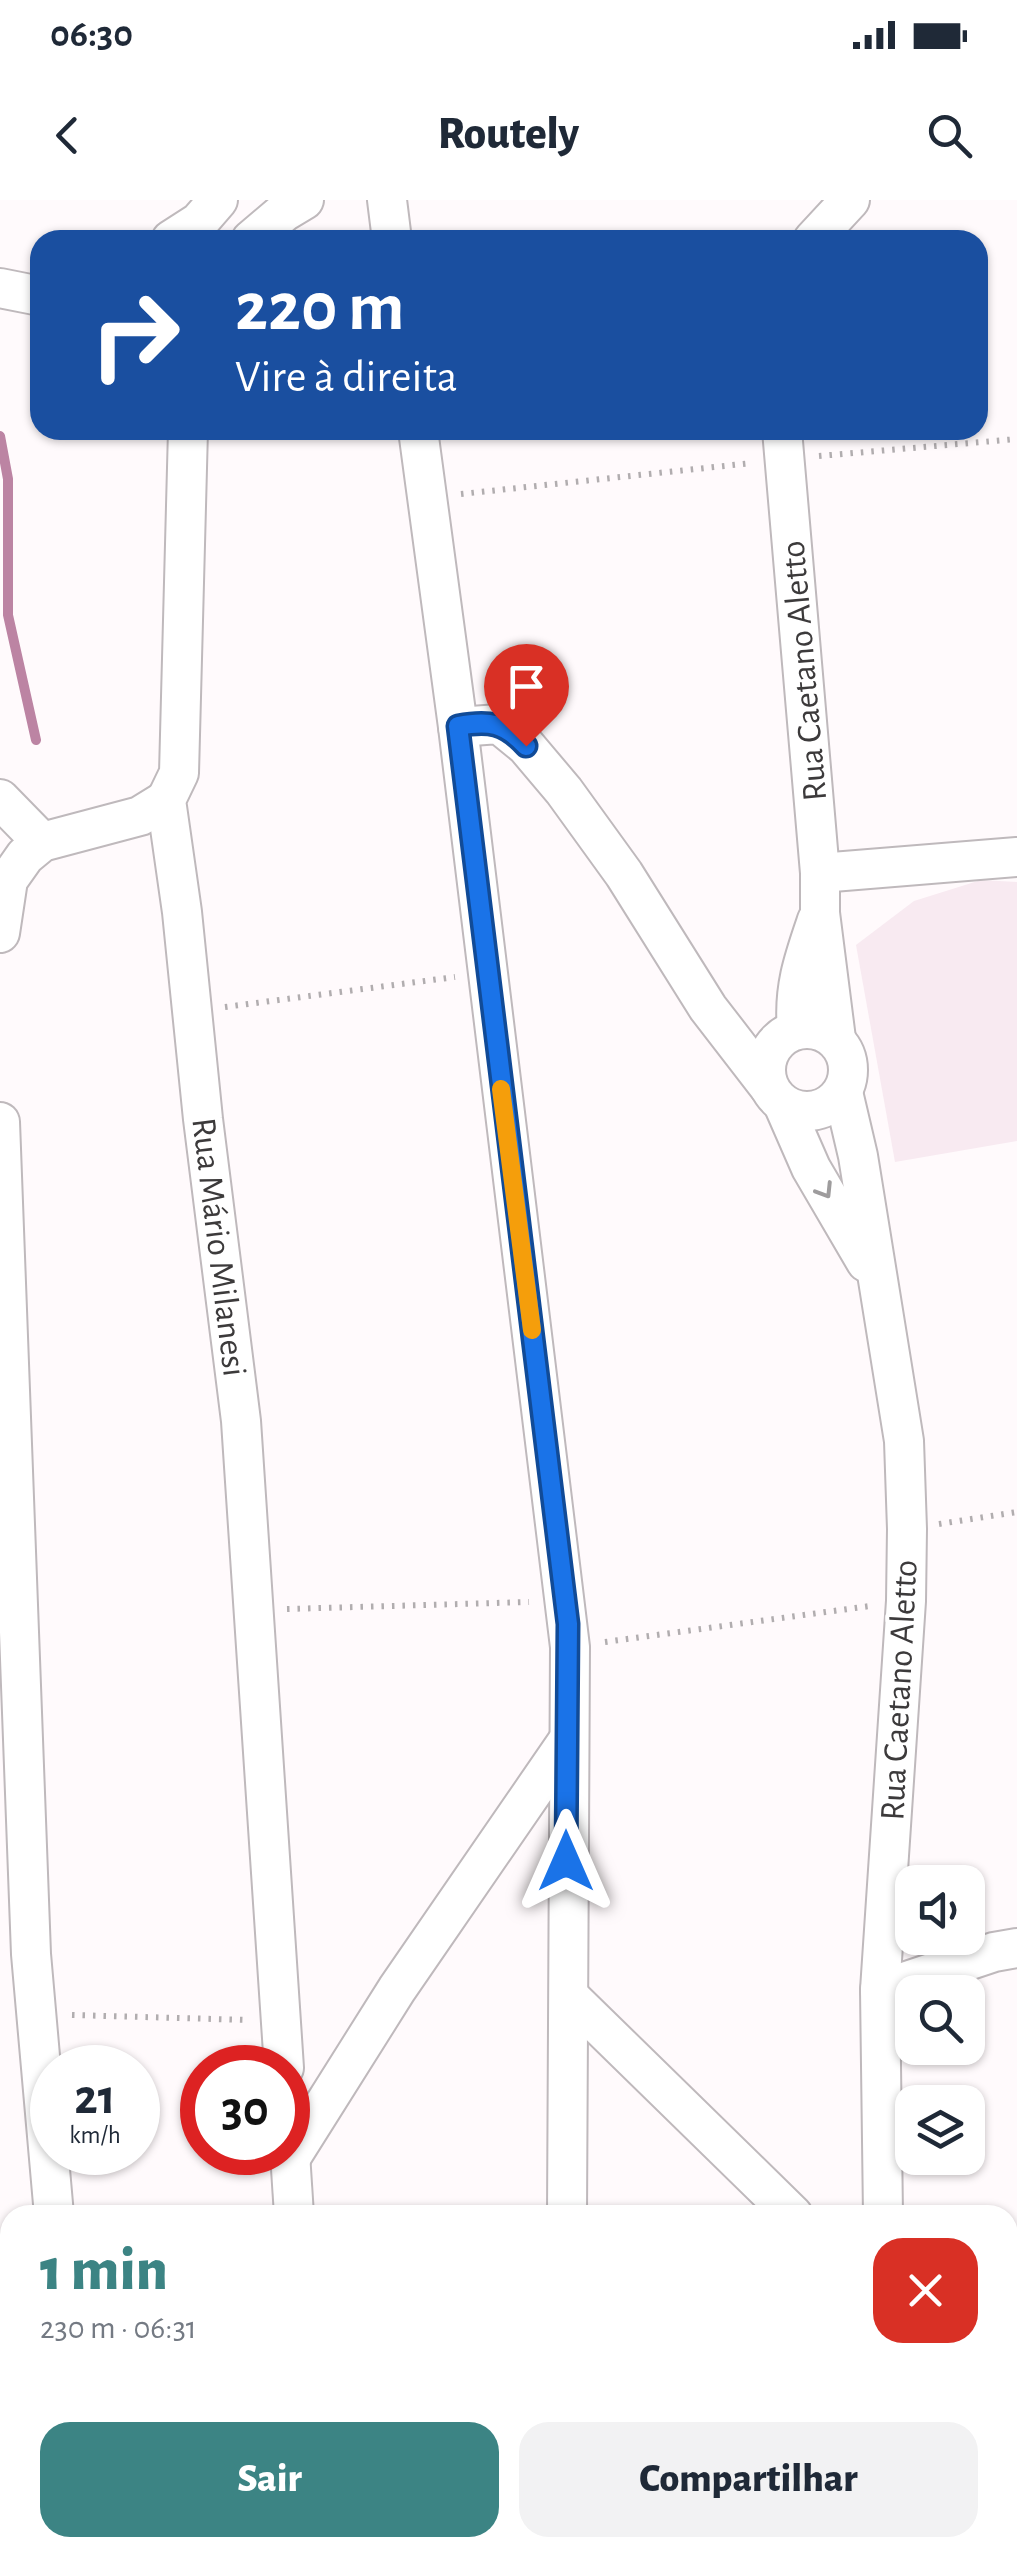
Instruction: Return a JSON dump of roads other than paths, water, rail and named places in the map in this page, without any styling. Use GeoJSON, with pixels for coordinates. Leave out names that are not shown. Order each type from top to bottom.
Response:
{"type":"FeatureCollection","features":[{"type":"Feature","properties":{"kind":"street"},"geometry":{"type":"LineString","coordinates":[[187,230],[218,200]]}},
{"type":"Feature","properties":{"kind":"street"},"geometry":{"type":"LineString","coordinates":[[387,200],[391,230]]}},
{"type":"Feature","properties":{"kind":"street"},"geometry":{"type":"LineString","coordinates":[[822,230],[850,200]]}},
{"type":"Feature","properties":{"kind":"street"},"geometry":{"type":"LineString","coordinates":[[261,230],[288,204]]}},
{"type":"Feature","properties":{"kind":"street"},"geometry":{"type":"LineString","coordinates":[[0,288],[30,294]]}},
{"type":"Feature","properties":{"kind":"street","name":"Rua Mário Milanesi"},"geometry":{"type":"LineString","coordinates":[[188,440],[179,773],[166,800],[241,1421],[283,2045]]}},
{"type":"Feature","properties":{"kind":"street"},"geometry":{"type":"LineString","coordinates":[[419,440],[570,1647],[567,2205]]}},
{"type":"Feature","properties":{"kind":"street","name":"Rua Caetano Aletto"},"geometry":{"type":"LineString","coordinates":[[784,444],[820,872],[820,913],[836,1040]]}},
{"type":"Feature","properties":{"kind":"street","name":"Rua Caetano Aletto"},"geometry":{"type":"LineString","coordinates":[[458,726],[500,724],[526,746],[624,874],[708,1008],[776,1095],[811,1168],[879,1286]]}},
{"type":"Feature","properties":{"kind":"street"},"geometry":{"type":"LineString","coordinates":[[0,800],[42,842]]}},
{"type":"Feature","properties":{"kind":"street"},"geometry":{"type":"LineString","coordinates":[[0,933],[8,880],[25,856],[42,842],[140,816],[166,800]]}},
{"type":"Feature","properties":{"kind":"street"},"geometry":{"type":"LineString","coordinates":[[820,872],[1017,857]]}},
{"type":"Feature","properties":{"kind":"street","name":"Rua Caetano Aletto"},"geometry":{"type":"LineString","coordinates":[[789,1033],[797,980],[820,913]]}},
{"type":"Feature","properties":{"kind":"street"},"geometry":{"type":"LineString","coordinates":[[708,1008],[789,1033],[818,1029],[836,1040],[846,1055],[849,1074],[843,1092],[826,1107],[804,1112],[776,1095],[765,1069],[769,1051],[789,1033]]}},
{"type":"Feature","properties":{"kind":"street","name":"Rua Caetano Aletto"},"geometry":{"type":"LineString","coordinates":[[843,1092],[858,1156],[904,1441],[906,1602],[880,1990],[883,2205]]}},
{"type":"Feature","properties":{"kind":"street"},"geometry":{"type":"LineString","coordinates":[[0,1122],[16,1954],[36,2014],[53,2205]]}},
{"type":"Feature","properties":{"kind":"street"},"geometry":{"type":"LineString","coordinates":[[310,2127],[397,1990],[567,1742]]}},
{"type":"Feature","properties":{"kind":"street"},"geometry":{"type":"LineString","coordinates":[[880,1990],[1017,1948]]}},
{"type":"Feature","properties":{"kind":"street"},"geometry":{"type":"LineString","coordinates":[[570,1997],[783,2205]]}},
{"type":"Feature","properties":{"kind":"street"},"geometry":{"type":"LineString","coordinates":[[291,2175],[293,2205]]}},
{"type":"Feature","properties":{"kind":"waterway"},"geometry":{"type":"LineString","coordinates":[[0,436],[8,479],[8,615],[36,740]]}}]}
